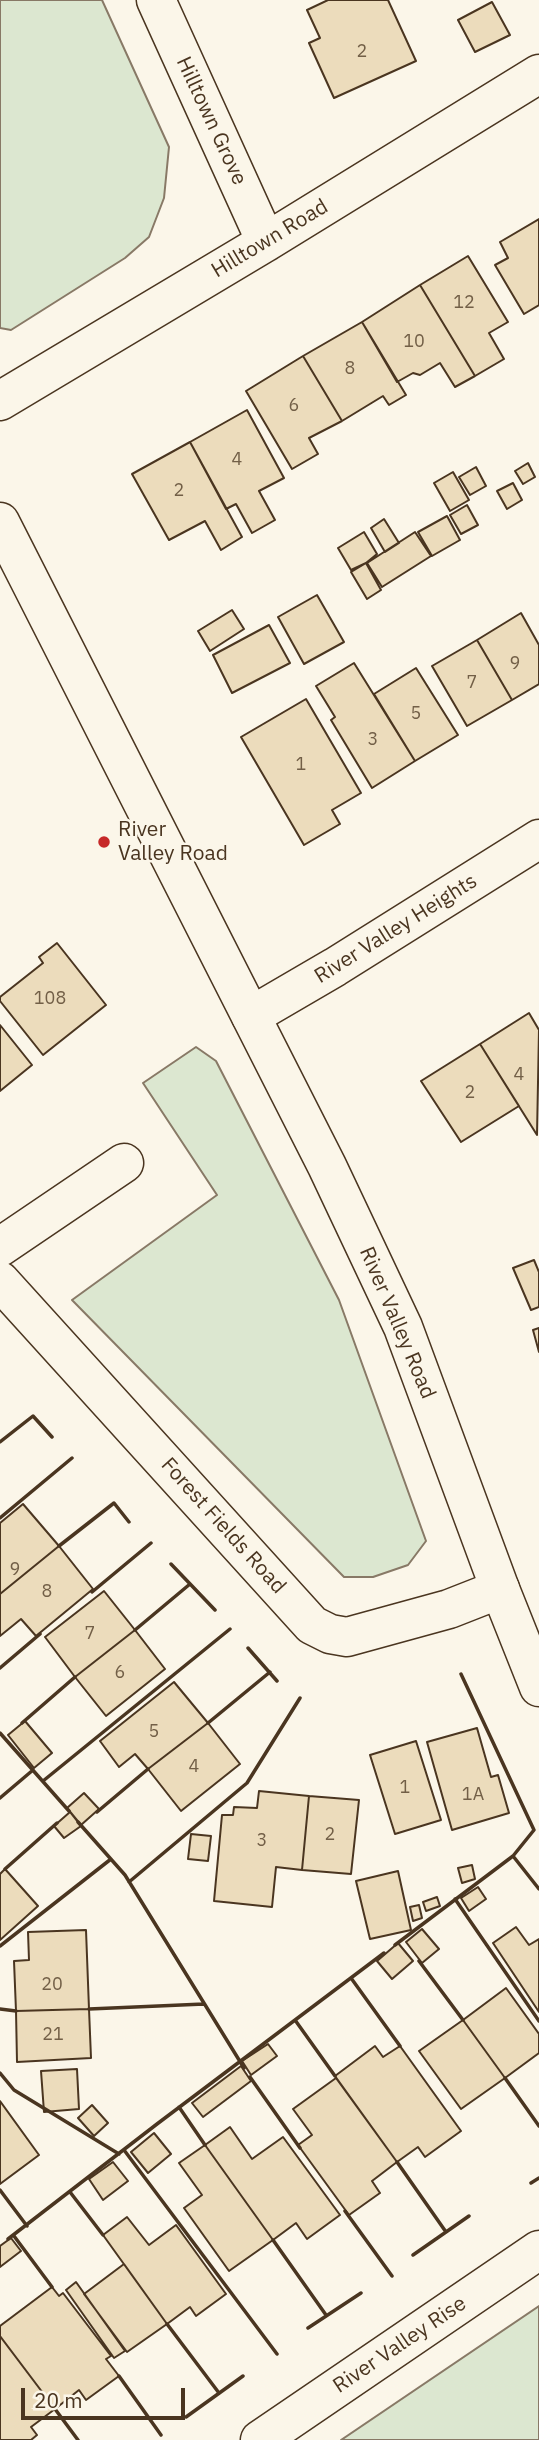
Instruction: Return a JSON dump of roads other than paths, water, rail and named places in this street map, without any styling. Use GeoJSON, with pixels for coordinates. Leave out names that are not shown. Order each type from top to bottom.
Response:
{"type":"FeatureCollection","features":[{"type":"Feature","properties":{"kind":"street","name":"Hilltown Grove"},"geometry":{"type":"LineString","coordinates":[[156,0],[267,242]]}},
{"type":"Feature","properties":{"kind":"street","name":"Hilltown Road"},"geometry":{"type":"LineString","coordinates":[[0,401],[267,242],[539,74]]}},
{"type":"Feature","properties":{"kind":"street","name":"River Valley Road"},"geometry":{"type":"LineString","coordinates":[[0,523],[327,1166],[403,1326],[539,1687]]}},
{"type":"Feature","properties":{"kind":"street","name":"River Valley Heights"},"geometry":{"type":"LineString","coordinates":[[251,1016],[335,967],[539,839]]}},
{"type":"Feature","properties":{"kind":"street"},"geometry":{"type":"LineString","coordinates":[[0,1247],[124,1163]]}},
{"type":"Feature","properties":{"kind":"street","name":"Forest Fields Road"},"geometry":{"type":"LineString","coordinates":[[0,1281],[312,1625],[330,1634],[347,1637],[449,1609],[500,1589]]}},
{"type":"Feature","properties":{"kind":"street","name":"River Valley Rise"},"geometry":{"type":"LineString","coordinates":[[260,2440],[539,2250]]}},
{"type":"Feature","properties":{"kind":"place","name":"River Valley Road"},"geometry":{"type":"Point","coordinates":[104,842]}}]}
